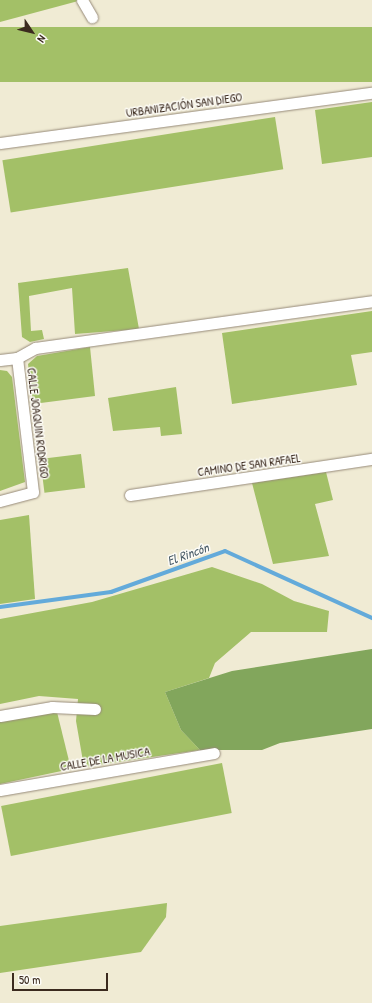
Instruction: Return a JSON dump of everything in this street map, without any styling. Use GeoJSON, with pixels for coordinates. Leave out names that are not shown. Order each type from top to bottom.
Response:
{"type":"FeatureCollection","features":[{"type":"Feature","properties":{"kind":"street"},"geometry":{"type":"LineString","coordinates":[[82,0],[92,16]]}},
{"type":"Feature","properties":{"kind":"street","name":"URBANIZACIÓN SAN DIEGO"},"geometry":{"type":"LineString","coordinates":[[0,143],[372,93]]}},
{"type":"Feature","properties":{"kind":"street"},"geometry":{"type":"LineString","coordinates":[[0,360],[17,358],[35,348],[372,301]]}},
{"type":"Feature","properties":{"kind":"street","name":"CALLE JOAQUIN RODRIGO"},"geometry":{"type":"LineString","coordinates":[[0,501],[33,492],[17,358]]}},
{"type":"Feature","properties":{"kind":"street","name":"CAMINO DE SAN RAFAEL"},"geometry":{"type":"LineString","coordinates":[[130,495],[372,458]]}},
{"type":"Feature","properties":{"kind":"street"},"geometry":{"type":"LineString","coordinates":[[0,716],[52,707],[95,709]]}},
{"type":"Feature","properties":{"kind":"street","name":"CALLE DE LA MUSICA"},"geometry":{"type":"LineString","coordinates":[[0,790],[214,753]]}},
{"type":"Feature","properties":{"kind":"green space"},"geometry":{"type":"Polygon","coordinates":[[[0,0],[82,0],[0,22],[0,0]]]}},
{"type":"Feature","properties":{"kind":"green space"},"geometry":{"type":"Polygon","coordinates":[[[0,27],[372,27],[372,82],[0,82],[0,27]]]}},
{"type":"Feature","properties":{"kind":"green space"},"geometry":{"type":"Polygon","coordinates":[[[372,102],[372,157],[322,164],[315,110],[372,102]]]}},
{"type":"Feature","properties":{"kind":"green space"},"geometry":{"type":"Polygon","coordinates":[[[275,117],[283,169],[11,213],[2,160],[275,117]]]}},
{"type":"Feature","properties":{"kind":"green space"},"geometry":{"type":"Polygon","coordinates":[[[128,268],[139,329],[75,334],[72,288],[29,296],[31,331],[42,330],[44,339],[30,342],[22,337],[18,283],[128,268]]]}},
{"type":"Feature","properties":{"kind":"green space"},"geometry":{"type":"Polygon","coordinates":[[[372,311],[372,352],[351,355],[357,385],[232,404],[222,333],[372,311]]]}},
{"type":"Feature","properties":{"kind":"green space"},"geometry":{"type":"Polygon","coordinates":[[[90,347],[95,396],[33,404],[28,364],[37,356],[90,347]]]}},
{"type":"Feature","properties":{"kind":"green space"},"geometry":{"type":"Polygon","coordinates":[[[0,370],[7,371],[12,377],[25,482],[0,491],[0,370]]]}},
{"type":"Feature","properties":{"kind":"green space"},"geometry":{"type":"Polygon","coordinates":[[[176,387],[182,434],[161,436],[160,427],[113,431],[108,398],[176,387]]]}},
{"type":"Feature","properties":{"kind":"green space"},"geometry":{"type":"Polygon","coordinates":[[[81,454],[85,488],[44,493],[40,459],[81,454]]]}},
{"type":"Feature","properties":{"kind":"green space"},"geometry":{"type":"Polygon","coordinates":[[[326,472],[333,500],[315,504],[329,556],[273,564],[252,483],[326,472]]]}},
{"type":"Feature","properties":{"kind":"green space"},"geometry":{"type":"Polygon","coordinates":[[[29,515],[35,599],[0,604],[0,520],[29,515]]]}},
{"type":"Feature","properties":{"kind":"green space"},"geometry":{"type":"Polygon","coordinates":[[[212,567],[262,584],[294,601],[329,611],[327,632],[251,632],[215,663],[209,678],[165,692],[181,730],[200,750],[84,767],[76,721],[78,699],[39,696],[0,704],[0,619],[92,602],[212,567]]]}},
{"type":"Feature","properties":{"kind":"green space"},"geometry":{"type":"Polygon","coordinates":[[[372,649],[372,729],[280,743],[262,750],[200,750],[181,730],[165,692],[232,671],[372,649]]]}},
{"type":"Feature","properties":{"kind":"green space"},"geometry":{"type":"Polygon","coordinates":[[[57,712],[71,769],[0,784],[0,718],[57,712]]]}},
{"type":"Feature","properties":{"kind":"green space"},"geometry":{"type":"Polygon","coordinates":[[[222,763],[232,813],[11,856],[1,806],[222,763]]]}},
{"type":"Feature","properties":{"kind":"green space"},"geometry":{"type":"Polygon","coordinates":[[[167,903],[166,917],[141,952],[0,973],[0,926],[167,903]]]}},
{"type":"Feature","properties":{"kind":"waterway","name":"El Rincón"},"geometry":{"type":"LineString","coordinates":[[0,607],[111,592],[225,551],[372,618]]}}]}
